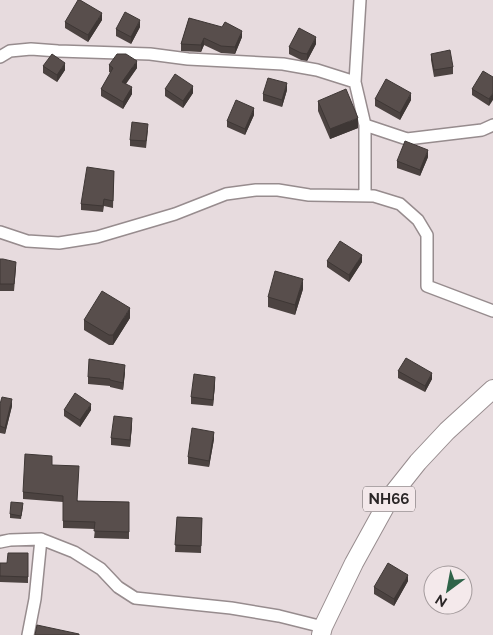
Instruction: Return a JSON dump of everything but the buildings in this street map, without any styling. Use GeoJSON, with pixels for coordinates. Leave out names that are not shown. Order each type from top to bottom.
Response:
{"type":"FeatureCollection","features":[{"type":"Feature","properties":{"kind":"highway","name":"NH66"},"geometry":{"type":"LineString","coordinates":[[322,631],[354,563],[391,496],[418,462],[447,431],[493,389]]}},
{"type":"Feature","properties":{"kind":"street"},"geometry":{"type":"LineString","coordinates":[[360,0],[354,82],[365,125],[365,196]]}},
{"type":"Feature","properties":{"kind":"street"},"geometry":{"type":"LineString","coordinates":[[0,56],[10,51],[31,49],[150,54],[188,59],[283,64],[317,70],[354,82]]}},
{"type":"Feature","properties":{"kind":"street"},"geometry":{"type":"LineString","coordinates":[[365,125],[407,139],[482,130],[493,125]]}},
{"type":"Feature","properties":{"kind":"street"},"geometry":{"type":"LineString","coordinates":[[0,232],[27,241],[59,243],[97,237],[175,214],[226,194],[256,190],[278,190],[309,195],[374,196],[400,204],[418,220],[427,235],[427,286],[493,311]]}},
{"type":"Feature","properties":{"kind":"street"},"geometry":{"type":"LineString","coordinates":[[28,635],[35,599],[41,539]]}},
{"type":"Feature","properties":{"kind":"street"},"geometry":{"type":"LineString","coordinates":[[0,542],[41,539],[74,552],[101,569],[118,586],[135,598],[231,608],[279,616],[322,631]]}}]}
